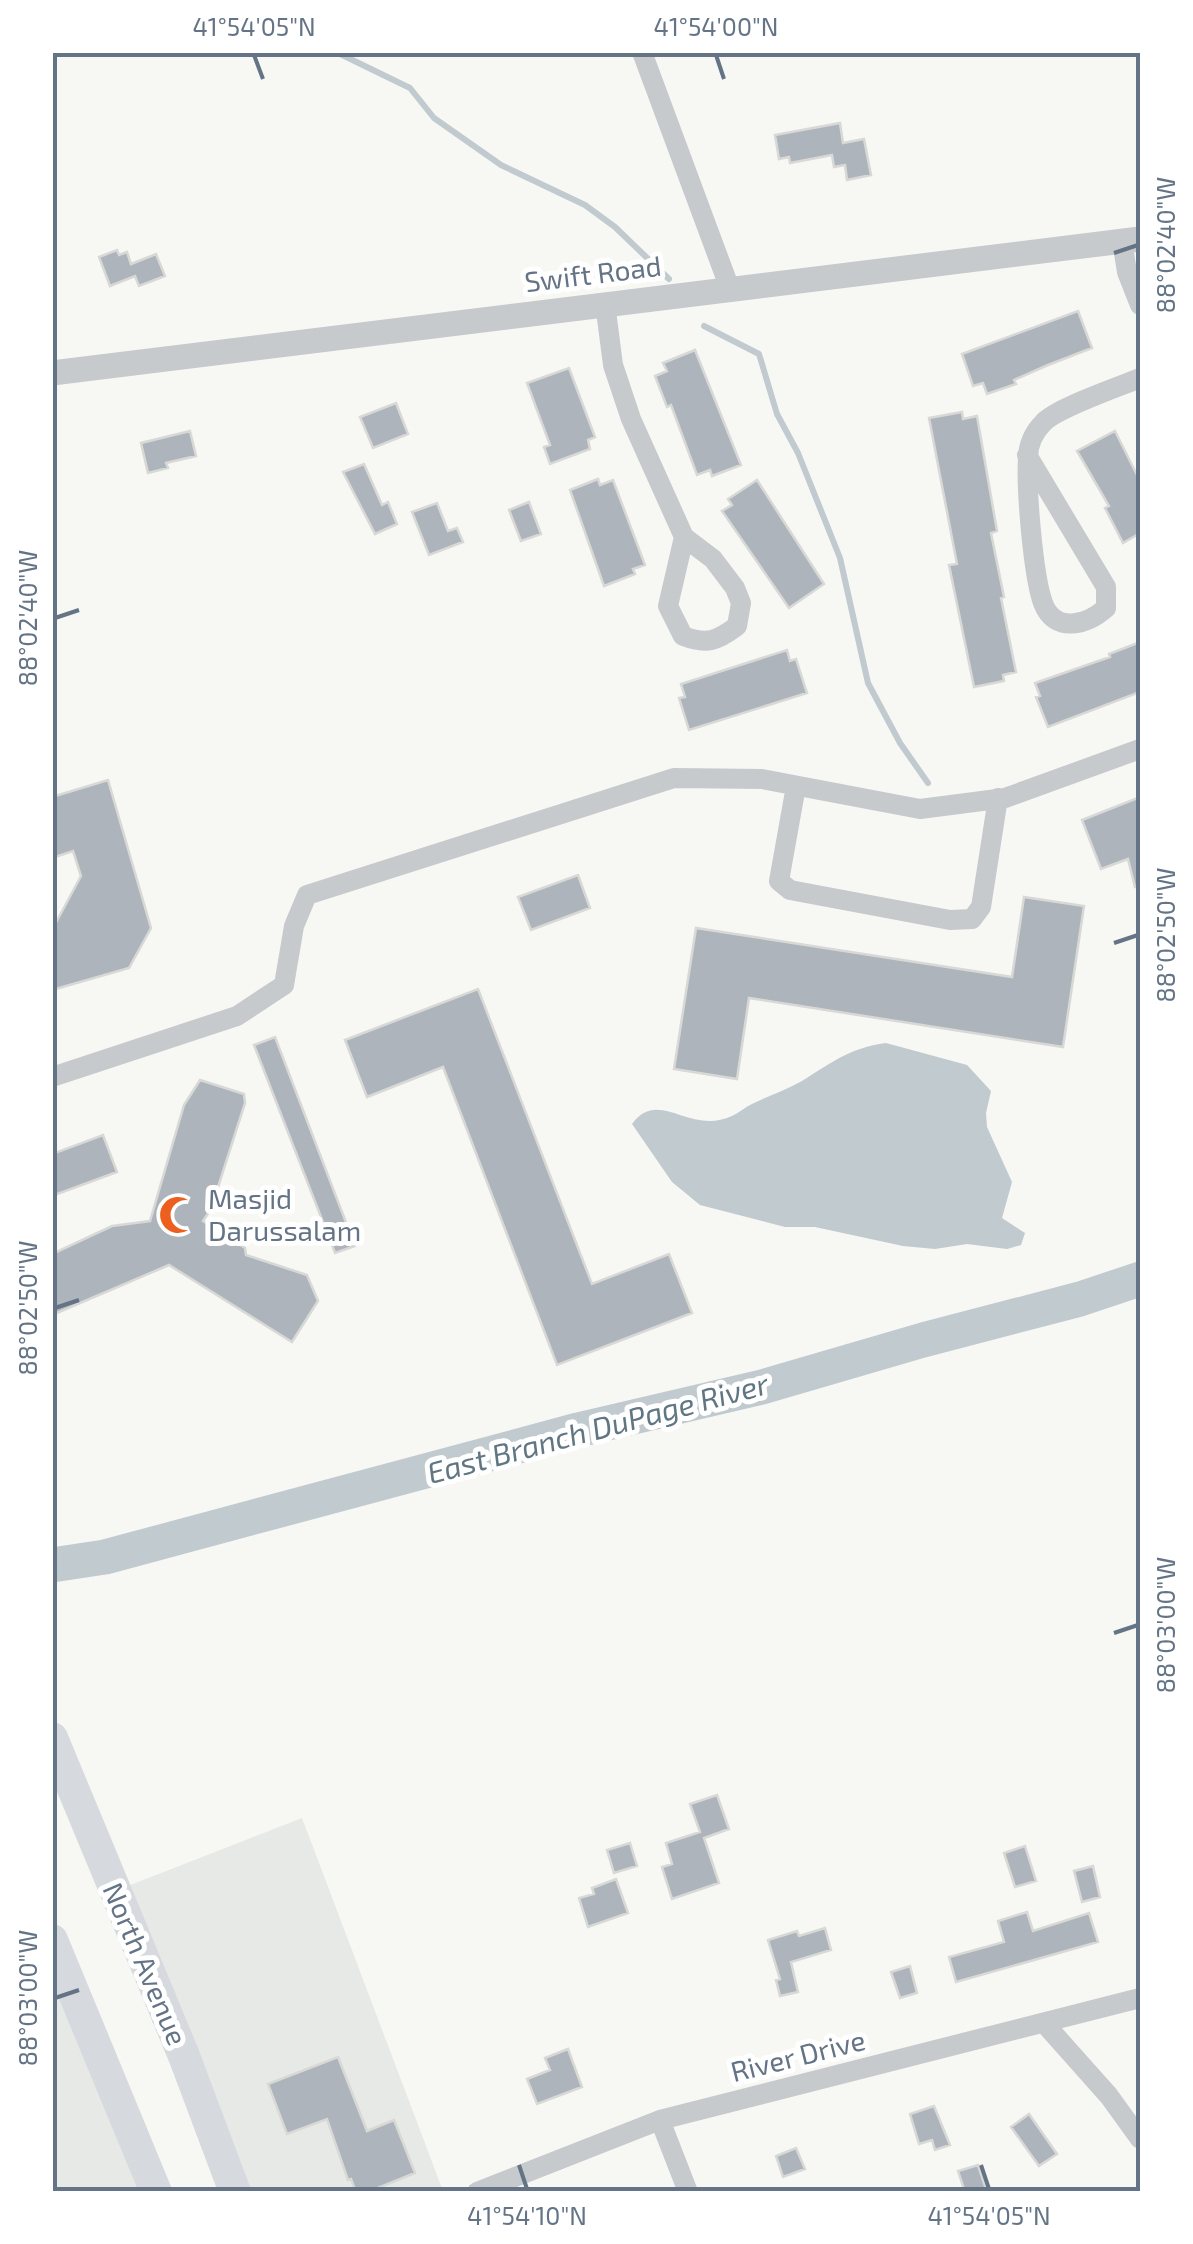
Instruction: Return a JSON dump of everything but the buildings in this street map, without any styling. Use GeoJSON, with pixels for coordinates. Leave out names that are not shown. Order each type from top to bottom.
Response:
{"type":"FeatureCollection","features":[{"type":"Feature","properties":{"kind":"main road","name":"North Avenue"},"geometry":{"type":"LineString","coordinates":[[52,1738],[184,2056],[235,2192]]}},
{"type":"Feature","properties":{"kind":"main road"},"geometry":{"type":"LineString","coordinates":[[52,1940],[156,2192]]}},
{"type":"Feature","properties":{"kind":"street"},"geometry":{"type":"LineString","coordinates":[[642,52],[730,289]]}},
{"type":"Feature","properties":{"kind":"street"},"geometry":{"type":"LineString","coordinates":[[1132,240],[1127,272],[1140,305]]}},
{"type":"Feature","properties":{"kind":"street","name":"Swift Road"},"geometry":{"type":"LineString","coordinates":[[52,373],[1132,240]]}},
{"type":"Feature","properties":{"kind":"street"},"geometry":{"type":"LineString","coordinates":[[605,303],[613,365],[630,419],[684,538],[713,559],[741,603],[737,626],[717,641],[700,642],[683,636],[668,606],[684,538]]}},
{"type":"Feature","properties":{"kind":"street"},"geometry":{"type":"LineString","coordinates":[[1028,454],[1106,587],[1106,608],[1091,621],[1069,625],[1055,619],[1044,606],[1032,530],[1028,454],[1034,433],[1046,418],[1140,378]]}},
{"type":"Feature","properties":{"kind":"street"},"geometry":{"type":"LineString","coordinates":[[52,1077],[237,1016],[284,986],[294,926],[307,895],[674,778],[762,779],[920,809],[998,798],[1140,749]]}},
{"type":"Feature","properties":{"kind":"street"},"geometry":{"type":"LineString","coordinates":[[796,786],[779,881],[790,890],[950,920],[972,918],[981,907],[998,798]]}},
{"type":"Feature","properties":{"kind":"street","name":"River Drive"},"geometry":{"type":"LineString","coordinates":[[477,2192],[660,2120],[1140,1998]]}},
{"type":"Feature","properties":{"kind":"street"},"geometry":{"type":"LineString","coordinates":[[1044,2022],[1110,2096],[1140,2139]]}},
{"type":"Feature","properties":{"kind":"street"},"geometry":{"type":"LineString","coordinates":[[660,2120],[688,2192]]}},
{"type":"Feature","properties":{"kind":"shaded area"},"geometry":{"type":"Polygon","coordinates":[[[886,1043],[967,1065],[991,1091],[987,1127],[1012,1182],[1002,1218],[1025,1233],[1021,1245],[1007,1249],[967,1244],[935,1249],[903,1246],[815,1227],[785,1227],[700,1205],[672,1182],[632,1124],[653,1110],[702,1120],[732,1116],[842,1057],[886,1043]]]}},
{"type":"Feature","properties":{"kind":"shaded area"},"geometry":{"type":"Polygon","coordinates":[[[302,1818],[443,2191],[239,2191],[120,1889],[302,1818]]]}},
{"type":"Feature","properties":{"kind":"shaded area"},"geometry":{"type":"Polygon","coordinates":[[[53,1969],[145,2191],[53,2191],[53,1969]]]}},
{"type":"Feature","properties":{"kind":"waterway"},"geometry":{"type":"LineString","coordinates":[[336,52],[410,88],[434,118],[501,165],[585,205],[615,227],[669,279]]}},
{"type":"Feature","properties":{"kind":"waterway"},"geometry":{"type":"LineString","coordinates":[[704,326],[759,354],[777,414],[798,453],[840,558],[868,683],[900,743],[928,783]]}},
{"type":"Feature","properties":{"kind":"waterway","name":"East Branch DuPage River"},"geometry":{"type":"LineString","coordinates":[[52,1565],[105,1557],[578,1430],[762,1387],[1140,1279]]}},
{"type":"Feature","properties":{"kind":"place","name":"Masjid Darussalam"},"geometry":{"type":"Point","coordinates":[178,1215]}}]}
